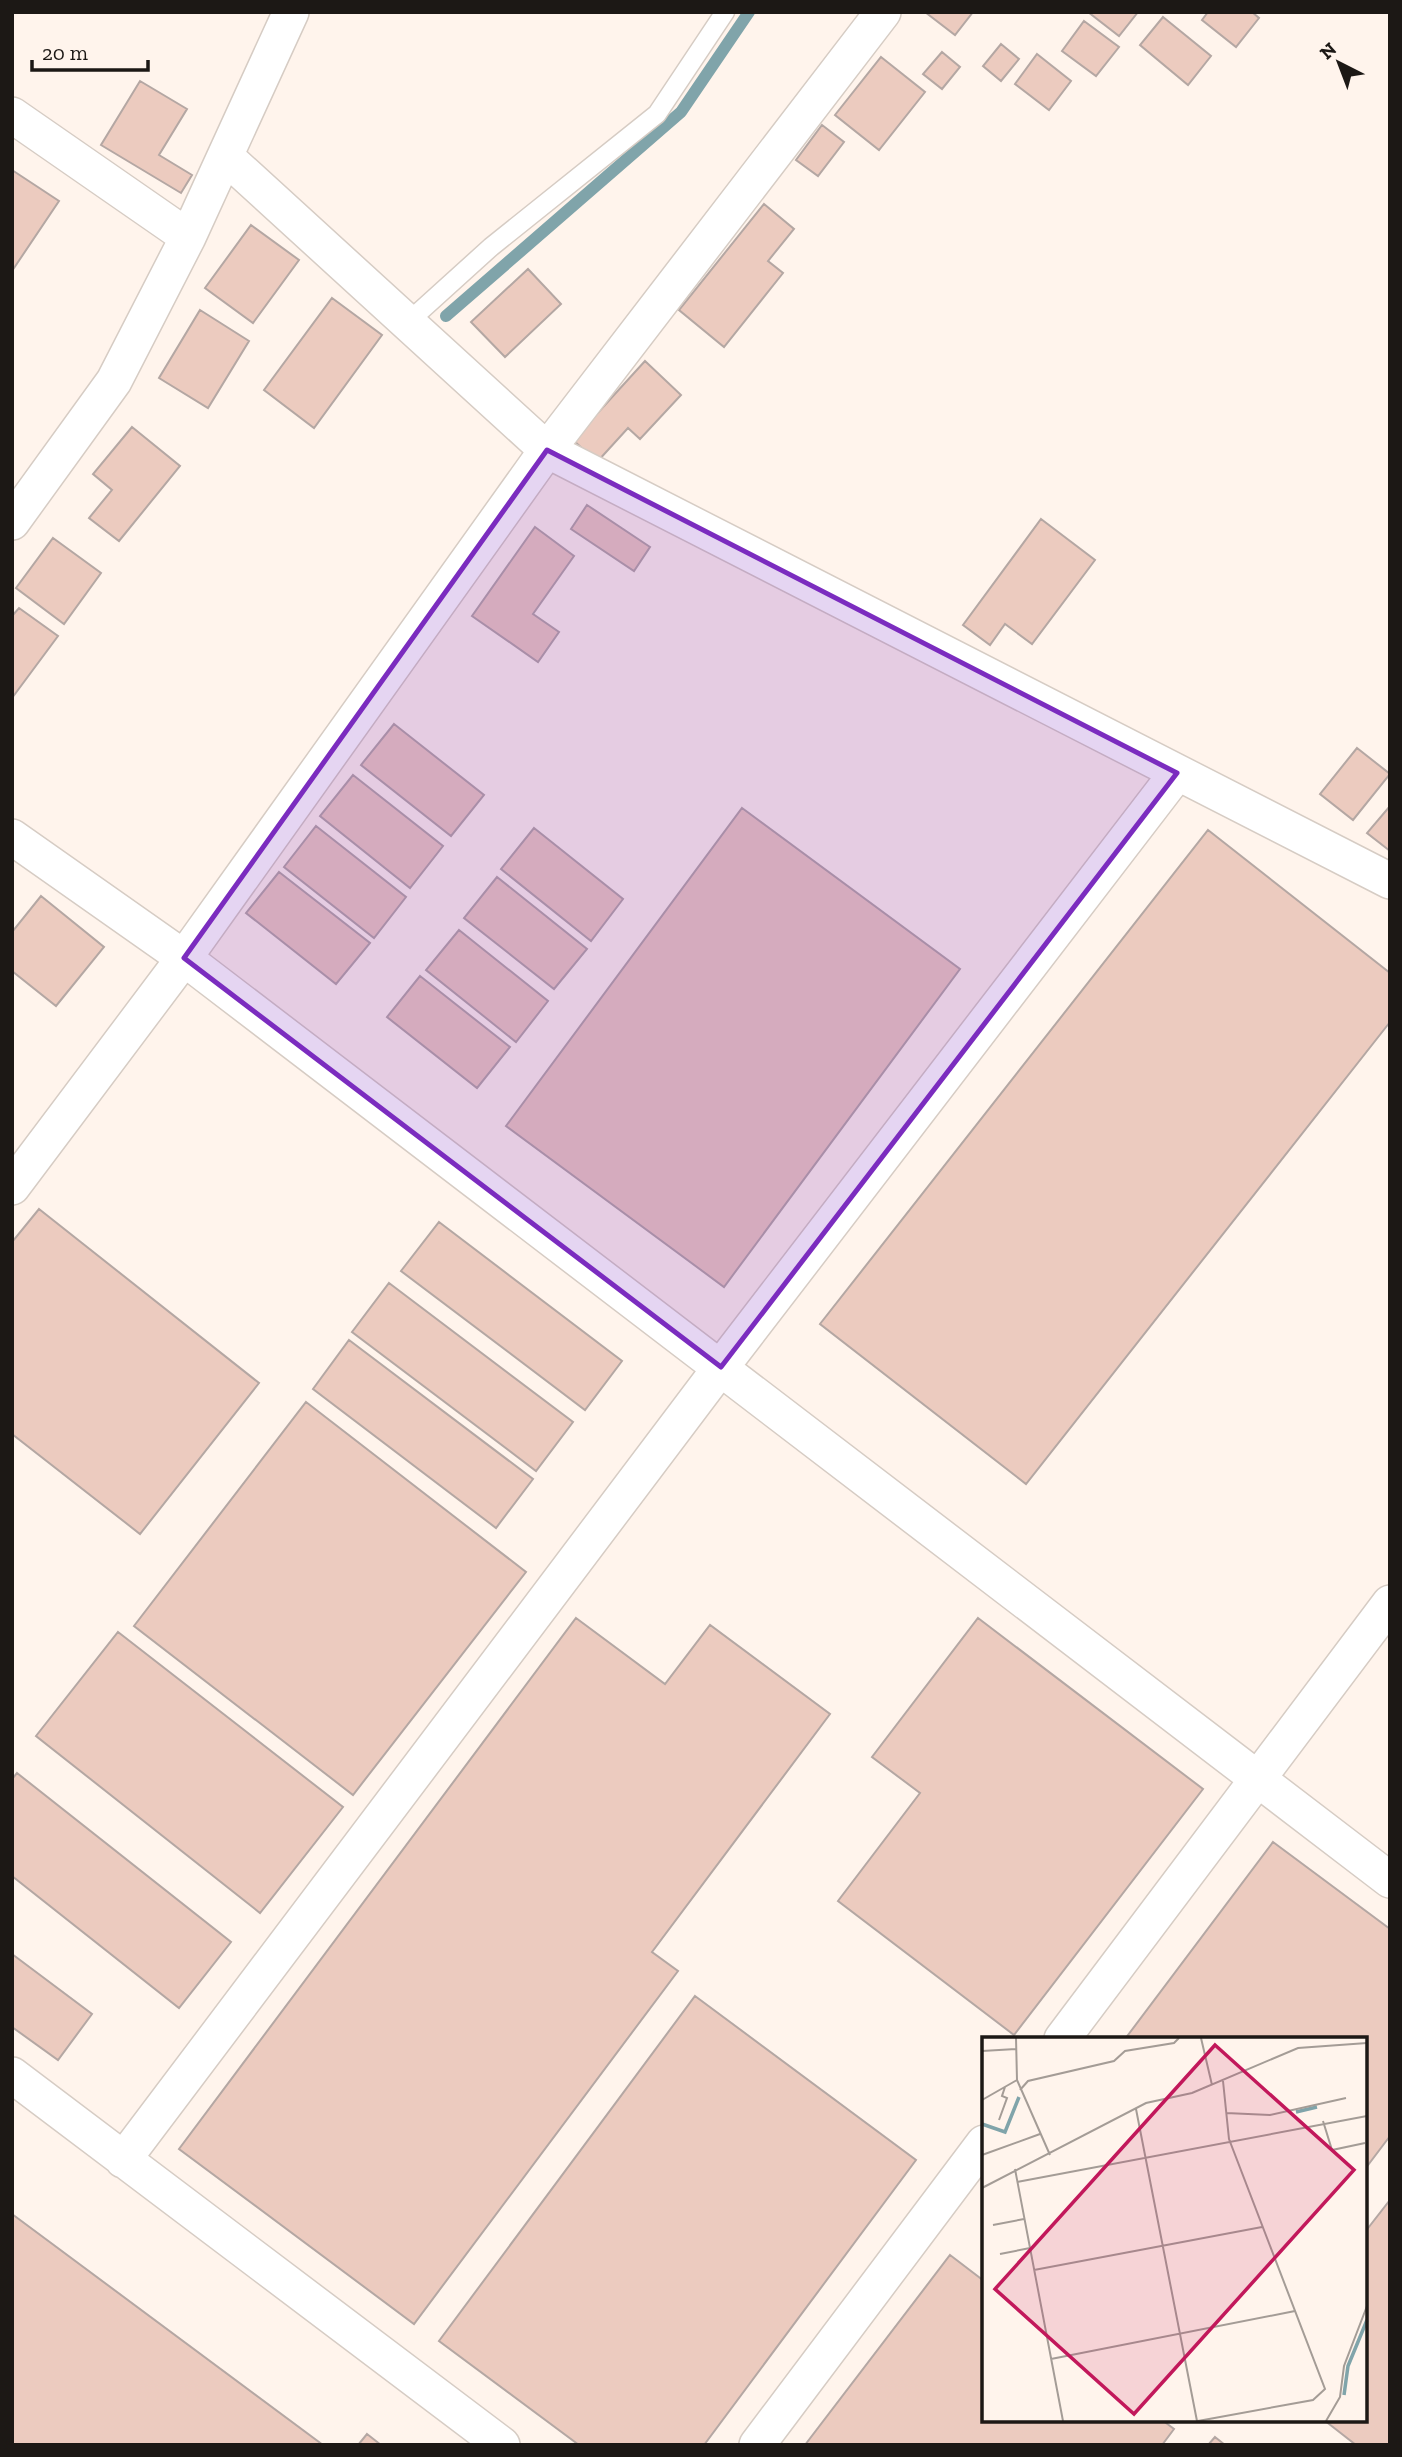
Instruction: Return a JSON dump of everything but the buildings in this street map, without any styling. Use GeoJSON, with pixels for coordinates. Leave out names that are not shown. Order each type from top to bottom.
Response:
{"type":"FeatureCollection","features":[{"type":"Feature","properties":{"kind":"street"},"geometry":{"type":"LineString","coordinates":[[12,522],[114,381],[188,237],[291,12]]}},
{"type":"Feature","properties":{"kind":"street"},"geometry":{"type":"LineString","coordinates":[[12,1187],[184,958],[547,450],[883,12]]}},
{"type":"Feature","properties":{"kind":"street"},"geometry":{"type":"LineString","coordinates":[[12,116],[188,237]]}},
{"type":"Feature","properties":{"kind":"street"},"geometry":{"type":"LineString","coordinates":[[226,157],[547,450],[1390,881]]}},
{"type":"Feature","properties":{"kind":"street"},"geometry":{"type":"LineString","coordinates":[[123,2160],[721,1367],[1177,773]]}},
{"type":"Feature","properties":{"kind":"street"},"geometry":{"type":"LineString","coordinates":[[12,837],[184,958],[1390,1880]]}},
{"type":"Feature","properties":{"kind":"street"},"geometry":{"type":"LineString","coordinates":[[1064,2037],[1390,1603]]}},
{"type":"Feature","properties":{"kind":"street"},"geometry":{"type":"LineString","coordinates":[[12,2075],[502,2445]]}},
{"type":"Feature","properties":{"kind":"street"},"geometry":{"type":"LineString","coordinates":[[757,2445],[982,2146]]}},
{"type":"Feature","properties":{"kind":"lane"},"geometry":{"type":"LineString","coordinates":[[407,323],[491,247],[657,114],[725,12]]}},
{"type":"Feature","properties":{"kind":"highlighted area"},"geometry":{"type":"Polygon","coordinates":[[[547,450],[1177,773],[721,1367],[184,958],[547,450]]]}},
{"type":"Feature","properties":{"kind":"waterway"},"geometry":{"type":"LineString","coordinates":[[446,316],[681,112],[749,12]]}}]}
